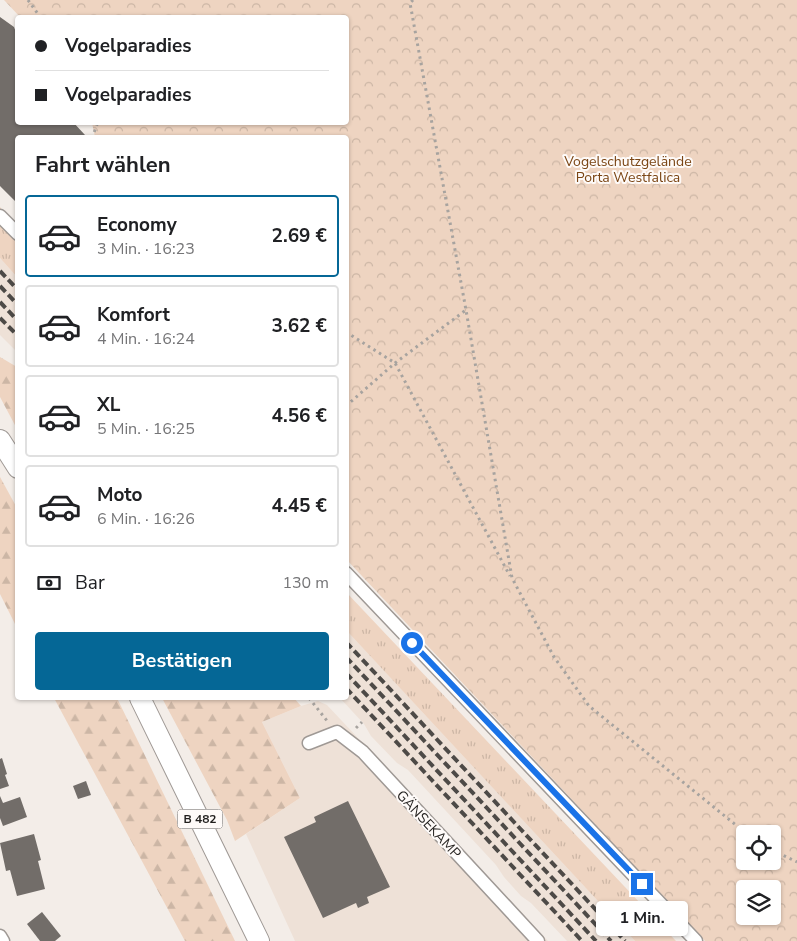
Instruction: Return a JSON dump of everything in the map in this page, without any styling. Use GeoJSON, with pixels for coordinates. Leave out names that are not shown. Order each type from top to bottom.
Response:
{"type":"FeatureCollection","features":[{"type":"Feature","properties":{"kind":"main road"},"geometry":{"type":"LineString","coordinates":[[0,440],[15,463]]}},
{"type":"Feature","properties":{"kind":"main road","name":"B 482"},"geometry":{"type":"LineString","coordinates":[[141,700],[259,941]]}},
{"type":"Feature","properties":{"kind":"street"},"geometry":{"type":"LineString","coordinates":[[0,216],[15,231]]}},
{"type":"Feature","properties":{"kind":"street"},"geometry":{"type":"LineString","coordinates":[[349,576],[696,941]]}},
{"type":"Feature","properties":{"kind":"street"},"geometry":{"type":"LineString","coordinates":[[309,743],[337,732]]}},
{"type":"Feature","properties":{"kind":"street","name":"GÄNSEKAMP"},"geometry":{"type":"LineString","coordinates":[[337,732],[363,752],[538,941]]}},
{"type":"Feature","properties":{"kind":"street"},"geometry":{"type":"LineString","coordinates":[[0,936],[2,941]]}},
{"type":"Feature","properties":{"kind":"path"},"geometry":{"type":"LineString","coordinates":[[28,0],[39,15]]}},
{"type":"Feature","properties":{"kind":"path"},"geometry":{"type":"LineString","coordinates":[[413,0],[410,3],[466,310],[512,578]]}},
{"type":"Feature","properties":{"kind":"path"},"geometry":{"type":"LineString","coordinates":[[349,403],[394,363],[466,310]]}},
{"type":"Feature","properties":{"kind":"path"},"geometry":{"type":"LineString","coordinates":[[349,334],[394,363],[554,657],[589,706],[736,825]]}},
{"type":"Feature","properties":{"kind":"path"},"geometry":{"type":"LineString","coordinates":[[311,700],[337,732]]}},
{"type":"Feature","properties":{"kind":"path"},"geometry":{"type":"LineString","coordinates":[[353,731],[362,722]]}},
{"type":"Feature","properties":{"kind":"path"},"geometry":{"type":"LineString","coordinates":[[781,854],[797,862]]}},
{"type":"Feature","properties":{"kind":"shaded area"},"geometry":{"type":"Polygon","coordinates":[[[0,258],[15,275],[15,350],[0,335],[0,258]]]}},
{"type":"Feature","properties":{"kind":"shaded area"},"geometry":{"type":"Polygon","coordinates":[[[349,633],[635,941],[567,941],[531,903],[521,896],[496,865],[408,770],[397,763],[371,736],[364,724],[342,700],[349,700],[349,633]]]}},
{"type":"Feature","properties":{"kind":"shaded area"},"geometry":{"type":"Polygon","coordinates":[[[318,701],[327,705],[548,941],[295,941],[246,834],[300,798],[262,722],[318,701]]]}},
{"type":"Feature","properties":{"kind":"green space","name":"Vogelschutzgelände Porta Westfalica"},"geometry":{"type":"Polygon","coordinates":[[[4,0],[797,0],[797,941],[705,941],[349,562],[349,135],[95,135],[92,125],[349,125],[349,15],[18,15],[4,0]]]}},
{"type":"Feature","properties":{"kind":"green space"},"geometry":{"type":"Polygon","coordinates":[[[0,207],[15,226],[15,275],[0,258],[0,207]]]}},
{"type":"Feature","properties":{"kind":"green space"},"geometry":{"type":"Polygon","coordinates":[[[0,357],[15,366],[15,425],[0,397],[0,357]]]}},
{"type":"Feature","properties":{"kind":"green space"},"geometry":{"type":"Polygon","coordinates":[[[0,477],[15,504],[15,624],[0,594],[0,477]]]}},
{"type":"Feature","properties":{"kind":"green space"},"geometry":{"type":"Polygon","coordinates":[[[349,595],[676,941],[635,941],[349,633],[349,595]]]}},
{"type":"Feature","properties":{"kind":"green space"},"geometry":{"type":"Polygon","coordinates":[[[55,700],[118,700],[235,941],[185,941],[55,700]]]}},
{"type":"Feature","properties":{"kind":"green space"},"geometry":{"type":"Polygon","coordinates":[[[163,700],[296,700],[301,706],[262,722],[300,798],[235,841],[227,820],[163,700]]]}},
{"type":"Feature","properties":{"kind":"building"},"geometry":{"type":"Polygon","coordinates":[[[0,17],[15,30],[15,125],[76,125],[85,135],[15,135],[15,201],[0,186],[0,17]]]}},
{"type":"Feature","properties":{"kind":"building"},"geometry":{"type":"Polygon","coordinates":[[[2,758],[9,786],[0,789],[0,759],[2,758]]]}},
{"type":"Feature","properties":{"kind":"building"},"geometry":{"type":"Polygon","coordinates":[[[86,781],[91,795],[78,799],[73,786],[86,781]]]}},
{"type":"Feature","properties":{"kind":"building"},"geometry":{"type":"Polygon","coordinates":[[[0,796],[3,803],[20,797],[27,817],[3,826],[0,818],[0,796]]]}},
{"type":"Feature","properties":{"kind":"building"},"geometry":{"type":"Polygon","coordinates":[[[348,801],[390,887],[367,897],[369,903],[358,908],[356,903],[323,918],[284,837],[316,822],[314,817],[348,801]]]}},
{"type":"Feature","properties":{"kind":"building"},"geometry":{"type":"Polygon","coordinates":[[[34,834],[41,860],[38,861],[45,889],[17,896],[10,870],[6,871],[0,843],[34,834]]]}},
{"type":"Feature","properties":{"kind":"building"},"geometry":{"type":"Polygon","coordinates":[[[42,912],[61,936],[55,941],[40,941],[27,924],[42,912]]]}},
{"type":"Feature","properties":{"kind":"railway"},"geometry":{"type":"LineString","coordinates":[[0,271],[15,287]]}},
{"type":"Feature","properties":{"kind":"railway"},"geometry":{"type":"LineString","coordinates":[[0,286],[15,302]]}},
{"type":"Feature","properties":{"kind":"railway"},"geometry":{"type":"LineString","coordinates":[[0,302],[15,318]]}},
{"type":"Feature","properties":{"kind":"railway"},"geometry":{"type":"LineString","coordinates":[[0,318],[15,333]]}},
{"type":"Feature","properties":{"kind":"railway"},"geometry":{"type":"LineString","coordinates":[[349,645],[625,941]]}},
{"type":"Feature","properties":{"kind":"railway"},"geometry":{"type":"LineString","coordinates":[[349,660],[611,941]]}},
{"type":"Feature","properties":{"kind":"railway"},"geometry":{"type":"LineString","coordinates":[[349,676],[596,941]]}},
{"type":"Feature","properties":{"kind":"railway"},"geometry":{"type":"LineString","coordinates":[[349,691],[582,941]]}},
{"type":"Feature","properties":{"kind":"route"},"geometry":{"type":"LineString","coordinates":[[412,643],[642,884]]}}]}
